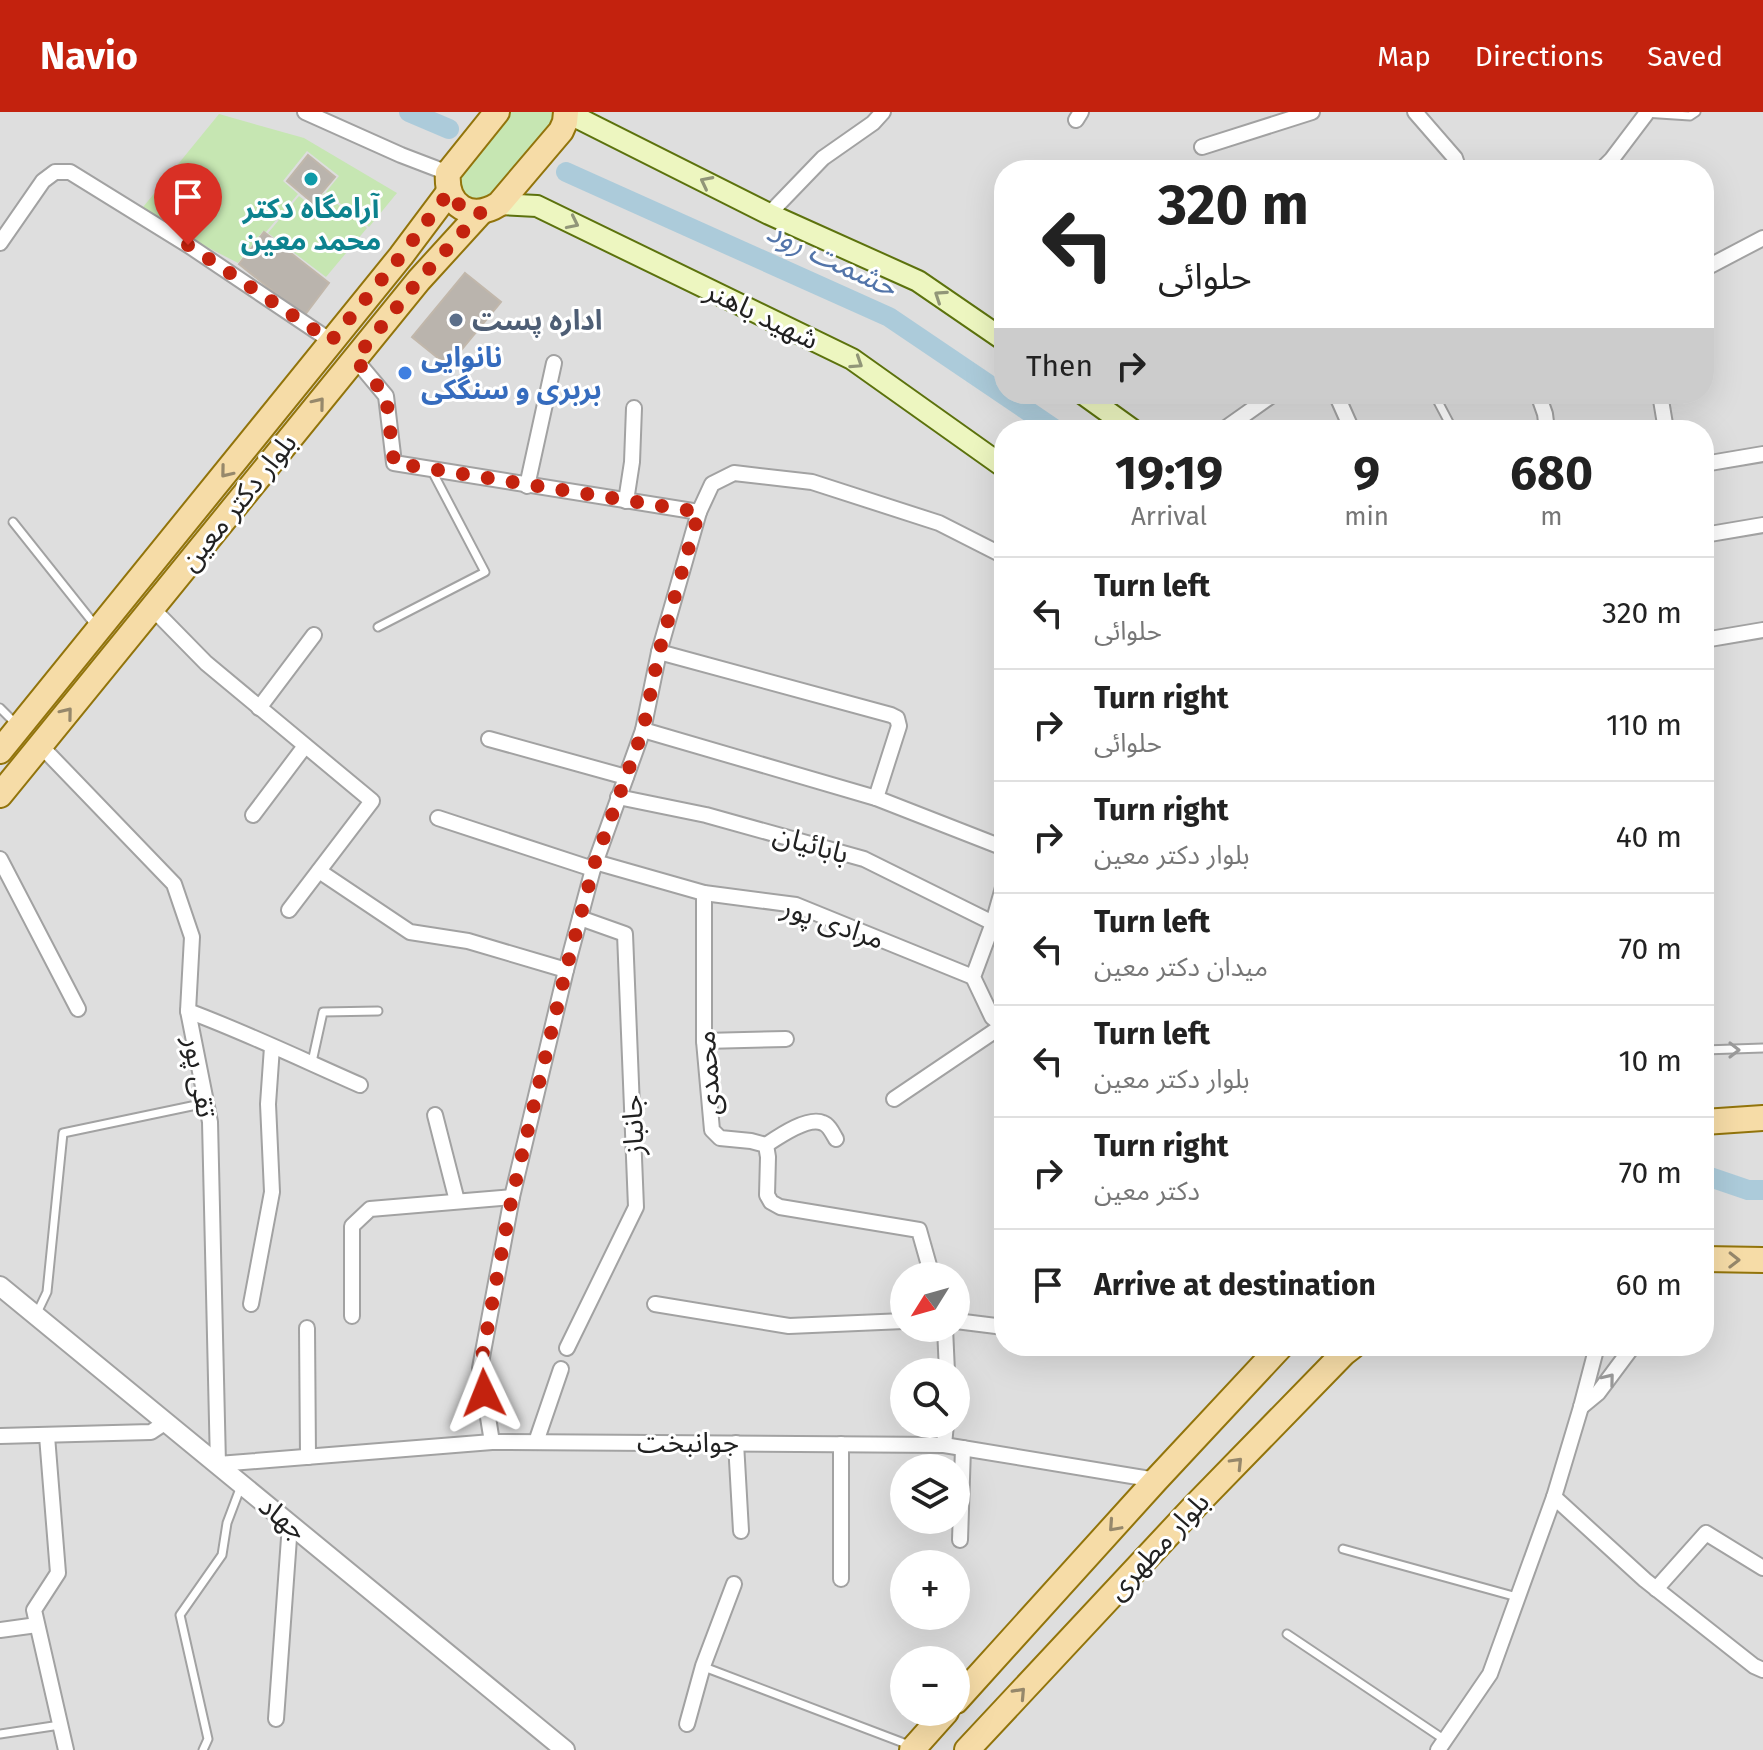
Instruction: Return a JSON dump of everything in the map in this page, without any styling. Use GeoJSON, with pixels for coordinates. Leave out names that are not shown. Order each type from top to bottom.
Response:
{"type":"FeatureCollection","features":[{"type":"Feature","properties":{"kind":"main road","name":"بلوار دکتر معین"},"geometry":{"type":"LineString","coordinates":[[0,751],[401,256],[497,112]]}},
{"type":"Feature","properties":{"kind":"main road","name":"بلوار دکتر معین"},"geometry":{"type":"LineString","coordinates":[[0,795],[419,280],[561,131],[566,112]]}},
{"type":"Feature","properties":{"kind":"main road"},"geometry":{"type":"LineString","coordinates":[[566,112],[769,214],[918,281],[994,333]]}},
{"type":"Feature","properties":{"kind":"main road"},"geometry":{"type":"LineString","coordinates":[[448,182],[454,201],[462,208],[471,211],[490,208]]}},
{"type":"Feature","properties":{"kind":"main road","name":"شهید باهنر"},"geometry":{"type":"LineString","coordinates":[[490,208],[537,206],[852,359],[994,460]]}},
{"type":"Feature","properties":{"kind":"main road"},"geometry":{"type":"LineString","coordinates":[[1101,404],[1121,420]]}},
{"type":"Feature","properties":{"kind":"main road"},"geometry":{"type":"LineString","coordinates":[[1714,1121],[1763,1118]]}},
{"type":"Feature","properties":{"kind":"main road"},"geometry":{"type":"LineString","coordinates":[[1714,1259],[1763,1260]]}},
{"type":"Feature","properties":{"kind":"main road","name":"بلوار مطهری"},"geometry":{"type":"LineString","coordinates":[[970,1686],[1272,1356]]}},
{"type":"Feature","properties":{"kind":"main road","name":"بلوار مطهری"},"geometry":{"type":"LineString","coordinates":[[967,1750],[1204,1496],[1341,1356]]}},
{"type":"Feature","properties":{"kind":"main road"},"geometry":{"type":"LineString","coordinates":[[914,1749],[934,1726]]}},
{"type":"Feature","properties":{"kind":"street"},"geometry":{"type":"LineString","coordinates":[[305,112],[401,155],[448,182]]}},
{"type":"Feature","properties":{"kind":"street"},"geometry":{"type":"LineString","coordinates":[[769,214],[823,158],[873,123],[883,112]]}},
{"type":"Feature","properties":{"kind":"street"},"geometry":{"type":"LineString","coordinates":[[1202,147],[1312,112]]}},
{"type":"Feature","properties":{"kind":"street"},"geometry":{"type":"LineString","coordinates":[[1415,112],[1456,160]]}},
{"type":"Feature","properties":{"kind":"street"},"geometry":{"type":"LineString","coordinates":[[1611,160],[1644,113]]}},
{"type":"Feature","properties":{"kind":"street"},"geometry":{"type":"LineString","coordinates":[[0,243],[43,181],[55,172],[70,172],[188,245],[331,341]]}},
{"type":"Feature","properties":{"kind":"street"},"geometry":{"type":"LineString","coordinates":[[1714,264],[1763,238]]}},
{"type":"Feature","properties":{"kind":"street"},"geometry":{"type":"LineString","coordinates":[[355,359],[386,396],[394,463],[699,512]]}},
{"type":"Feature","properties":{"kind":"street"},"geometry":{"type":"LineString","coordinates":[[527,486],[554,363]]}},
{"type":"Feature","properties":{"kind":"street"},"geometry":{"type":"LineString","coordinates":[[1237,420],[1260,404]]}},
{"type":"Feature","properties":{"kind":"street"},"geometry":{"type":"LineString","coordinates":[[626,501],[632,462],[634,408]]}},
{"type":"Feature","properties":{"kind":"street"},"geometry":{"type":"LineString","coordinates":[[1714,462],[1763,454]]}},
{"type":"Feature","properties":{"kind":"street"},"geometry":{"type":"LineString","coordinates":[[492,1442],[480,1368],[512,1197],[594,865],[643,730],[659,652],[699,512],[712,484],[734,473],[812,482],[939,523],[994,551]]}},
{"type":"Feature","properties":{"kind":"street"},"geometry":{"type":"LineString","coordinates":[[1714,533],[1763,525]]}},
{"type":"Feature","properties":{"kind":"street"},"geometry":{"type":"LineString","coordinates":[[152,608],[206,663],[372,801],[289,910]]}},
{"type":"Feature","properties":{"kind":"street"},"geometry":{"type":"LineString","coordinates":[[1714,638],[1763,630]]}},
{"type":"Feature","properties":{"kind":"street"},"geometry":{"type":"LineString","coordinates":[[259,708],[314,635]]}},
{"type":"Feature","properties":{"kind":"street"},"geometry":{"type":"LineString","coordinates":[[659,652],[897,718],[899,726],[876,798]]}},
{"type":"Feature","properties":{"kind":"street"},"geometry":{"type":"LineString","coordinates":[[643,730],[876,798],[994,844]]}},
{"type":"Feature","properties":{"kind":"street"},"geometry":{"type":"LineString","coordinates":[[489,739],[626,777]]}},
{"type":"Feature","properties":{"kind":"street","name":"تقی پور"},"geometry":{"type":"LineString","coordinates":[[41,746],[174,884],[192,937],[188,1011],[210,1122],[218,1464]]}},
{"type":"Feature","properties":{"kind":"street"},"geometry":{"type":"LineString","coordinates":[[253,815],[305,746]]}},
{"type":"Feature","properties":{"kind":"street","name":"بابائیان"},"geometry":{"type":"LineString","coordinates":[[618,797],[706,815],[864,859],[993,923]]}},
{"type":"Feature","properties":{"kind":"street","name":"مرادی پور"},"geometry":{"type":"LineString","coordinates":[[438,818],[594,865],[704,893],[796,905],[973,977]]}},
{"type":"Feature","properties":{"kind":"street"},"geometry":{"type":"LineString","coordinates":[[0,859],[78,1009]]}},
{"type":"Feature","properties":{"kind":"street"},"geometry":{"type":"LineString","coordinates":[[319,871],[410,932],[468,941],[566,970]]}},
{"type":"Feature","properties":{"kind":"street","name":"محمدی"},"geometry":{"type":"LineString","coordinates":[[704,893],[704,1041],[712,1130],[720,1138],[766,1145]]}},
{"type":"Feature","properties":{"kind":"street","name":"جانباز"},"geometry":{"type":"LineString","coordinates":[[567,1348],[636,1207],[625,934],[580,918]]}},
{"type":"Feature","properties":{"kind":"street"},"geometry":{"type":"LineString","coordinates":[[994,919],[973,977],[994,1019]]}},
{"type":"Feature","properties":{"kind":"street"},"geometry":{"type":"LineString","coordinates":[[188,1011],[239,1030],[360,1085]]}},
{"type":"Feature","properties":{"kind":"street"},"geometry":{"type":"LineString","coordinates":[[894,1099],[994,1032]]}},
{"type":"Feature","properties":{"kind":"street"},"geometry":{"type":"LineString","coordinates":[[704,1041],[786,1039]]}},
{"type":"Feature","properties":{"kind":"street"},"geometry":{"type":"LineString","coordinates":[[251,1304],[272,1192],[268,1104],[272,1047]]}},
{"type":"Feature","properties":{"kind":"street"},"geometry":{"type":"LineString","coordinates":[[435,1115],[457,1201]]}},
{"type":"Feature","properties":{"kind":"street"},"geometry":{"type":"LineString","coordinates":[[836,1139],[828,1126],[819,1122],[802,1125],[766,1145],[767,1195],[771,1202],[780,1207],[919,1230],[928,1262]]}},
{"type":"Feature","properties":{"kind":"street"},"geometry":{"type":"LineString","coordinates":[[352,1316],[352,1226],[370,1209],[512,1197]]}},
{"type":"Feature","properties":{"kind":"street","name":"جهاد"},"geometry":{"type":"LineString","coordinates":[[0,1286],[565,1750]]}},
{"type":"Feature","properties":{"kind":"street"},"geometry":{"type":"LineString","coordinates":[[655,1304],[789,1326],[890,1322]]}},
{"type":"Feature","properties":{"kind":"street"},"geometry":{"type":"LineString","coordinates":[[970,1323],[994,1326]]}},
{"type":"Feature","properties":{"kind":"street"},"geometry":{"type":"LineString","coordinates":[[307,1328],[308,1457]]}},
{"type":"Feature","properties":{"kind":"street"},"geometry":{"type":"LineString","coordinates":[[1442,1745],[1490,1674],[1554,1497],[1594,1356]]}},
{"type":"Feature","properties":{"kind":"street"},"geometry":{"type":"LineString","coordinates":[[1581,1407],[1598,1393],[1626,1356]]}},
{"type":"Feature","properties":{"kind":"street"},"geometry":{"type":"LineString","coordinates":[[536,1442],[561,1369]]}},
{"type":"Feature","properties":{"kind":"street"},"geometry":{"type":"LineString","coordinates":[[0,1436],[151,1432],[166,1422]]}},
{"type":"Feature","properties":{"kind":"street"},"geometry":{"type":"LineString","coordinates":[[47,1436],[58,1573],[34,1610],[66,1750]]}},
{"type":"Feature","properties":{"kind":"street"},"geometry":{"type":"LineString","coordinates":[[944,1445],[945,1438]]}},
{"type":"Feature","properties":{"kind":"street","name":"جوانبخت"},"geometry":{"type":"LineString","coordinates":[[218,1464],[492,1442],[944,1445],[1156,1480]]}},
{"type":"Feature","properties":{"kind":"street"},"geometry":{"type":"LineString","coordinates":[[736,1443],[741,1531]]}},
{"type":"Feature","properties":{"kind":"street"},"geometry":{"type":"LineString","coordinates":[[841,1444],[841,1579]]}},
{"type":"Feature","properties":{"kind":"street"},"geometry":{"type":"LineString","coordinates":[[960,1540],[963,1448]]}},
{"type":"Feature","properties":{"kind":"street"},"geometry":{"type":"LineString","coordinates":[[1554,1497],[1656,1589],[1763,1670]]}},
{"type":"Feature","properties":{"kind":"street"},"geometry":{"type":"LineString","coordinates":[[276,1719],[290,1524]]}},
{"type":"Feature","properties":{"kind":"street"},"geometry":{"type":"LineString","coordinates":[[1656,1589],[1706,1533],[1763,1568]]}},
{"type":"Feature","properties":{"kind":"street"},"geometry":{"type":"LineString","coordinates":[[687,1724],[703,1666],[734,1584]]}},
{"type":"Feature","properties":{"kind":"street"},"geometry":{"type":"LineString","coordinates":[[0,1630],[37,1625]]}},
{"type":"Feature","properties":{"kind":"lane"},"geometry":{"type":"LineString","coordinates":[[1644,113],[1690,116],[1696,112]]}},
{"type":"Feature","properties":{"kind":"lane"},"geometry":{"type":"LineString","coordinates":[[378,627],[485,572],[431,469]]}},
{"type":"Feature","properties":{"kind":"lane"},"geometry":{"type":"LineString","coordinates":[[13,522],[99,630]]}},
{"type":"Feature","properties":{"kind":"lane"},"geometry":{"type":"LineString","coordinates":[[0,708],[19,728]]}},
{"type":"Feature","properties":{"kind":"lane"},"geometry":{"type":"LineString","coordinates":[[312,1064],[323,1012],[378,1011]]}},
{"type":"Feature","properties":{"kind":"lane"},"geometry":{"type":"LineString","coordinates":[[1714,1050],[1763,1048]]}},
{"type":"Feature","properties":{"kind":"lane"},"geometry":{"type":"LineString","coordinates":[[36,1315],[47,1292],[63,1133],[206,1103]]}},
{"type":"Feature","properties":{"kind":"lane"},"geometry":{"type":"LineString","coordinates":[[203,1750],[208,1739],[180,1615],[222,1555],[227,1523],[241,1484]]}},
{"type":"Feature","properties":{"kind":"lane"},"geometry":{"type":"LineString","coordinates":[[1343,1549],[1517,1597]]}},
{"type":"Feature","properties":{"kind":"lane"},"geometry":{"type":"LineString","coordinates":[[1287,1634],[1442,1745]]}},
{"type":"Feature","properties":{"kind":"lane"},"geometry":{"type":"LineString","coordinates":[[703,1666],[914,1749]]}},
{"type":"Feature","properties":{"kind":"lane"},"geometry":{"type":"LineString","coordinates":[[0,1734],[60,1725]]}},
{"type":"Feature","properties":{"kind":"shaded area"},"geometry":{"type":"Polygon","coordinates":[[[0,112],[1763,112],[1763,1750],[0,1750],[0,112]]]}},
{"type":"Feature","properties":{"kind":"green space"},"geometry":{"type":"Polygon","coordinates":[[[508,112],[556,112],[555,124],[495,196],[472,201],[460,191],[458,170],[508,112]]]}},
{"type":"Feature","properties":{"kind":"green space"},"geometry":{"type":"Polygon","coordinates":[[[219,114],[304,138],[397,193],[369,227],[326,192],[339,176],[307,151],[283,181],[298,194],[238,263],[139,212],[219,114]]]}},
{"type":"Feature","properties":{"kind":"green space"},"geometry":{"type":"Polygon","coordinates":[[[324,193],[367,228],[326,277],[268,233],[299,196],[313,207],[324,193]]]}},
{"type":"Feature","properties":{"kind":"building","name":"آرامگاه دکتر محمد معین"},"geometry":{"type":"Polygon","coordinates":[[[308,155],[335,177],[313,203],[287,181],[308,155]]]}},
{"type":"Feature","properties":{"kind":"building"},"geometry":{"type":"Polygon","coordinates":[[[264,232],[329,283],[304,316],[239,264],[264,232]]]}},
{"type":"Feature","properties":{"kind":"building","name":"اداره پست"},"geometry":{"type":"Polygon","coordinates":[[[465,273],[501,302],[448,366],[412,337],[465,273]]]}},
{"type":"Feature","properties":{"kind":"waterway","name":"حشمت رود"},"geometry":{"type":"LineString","coordinates":[[409,112],[449,129]]}},
{"type":"Feature","properties":{"kind":"waterway","name":"حشمت رود"},"geometry":{"type":"LineString","coordinates":[[566,172],[889,317],[994,388]]}},
{"type":"Feature","properties":{"kind":"waterway","name":"حشمت رود"},"geometry":{"type":"LineString","coordinates":[[1018,404],[1041,420]]}},
{"type":"Feature","properties":{"kind":"waterway"},"geometry":{"type":"LineString","coordinates":[[1714,1178],[1748,1190],[1763,1190]]}},
{"type":"Feature","properties":{"kind":"place","name":"آرامگاه دکتر محمد معین"},"geometry":{"type":"Point","coordinates":[311,179]}},
{"type":"Feature","properties":{"kind":"place","name":"اداره پست"},"geometry":{"type":"Point","coordinates":[456,320]}},
{"type":"Feature","properties":{"kind":"place","name":"نانوایی بربری و سنگکی"},"geometry":{"type":"Point","coordinates":[405,373]}},
{"type":"Feature","properties":{"kind":"route"},"geometry":{"type":"LineString","coordinates":[[188,245],[331,341],[449,192],[462,208],[481,212],[419,280],[355,359],[386,396],[394,463],[699,512],[659,652],[643,730],[595,862],[566,970],[512,1197],[480,1368],[484,1393]]}}]}
